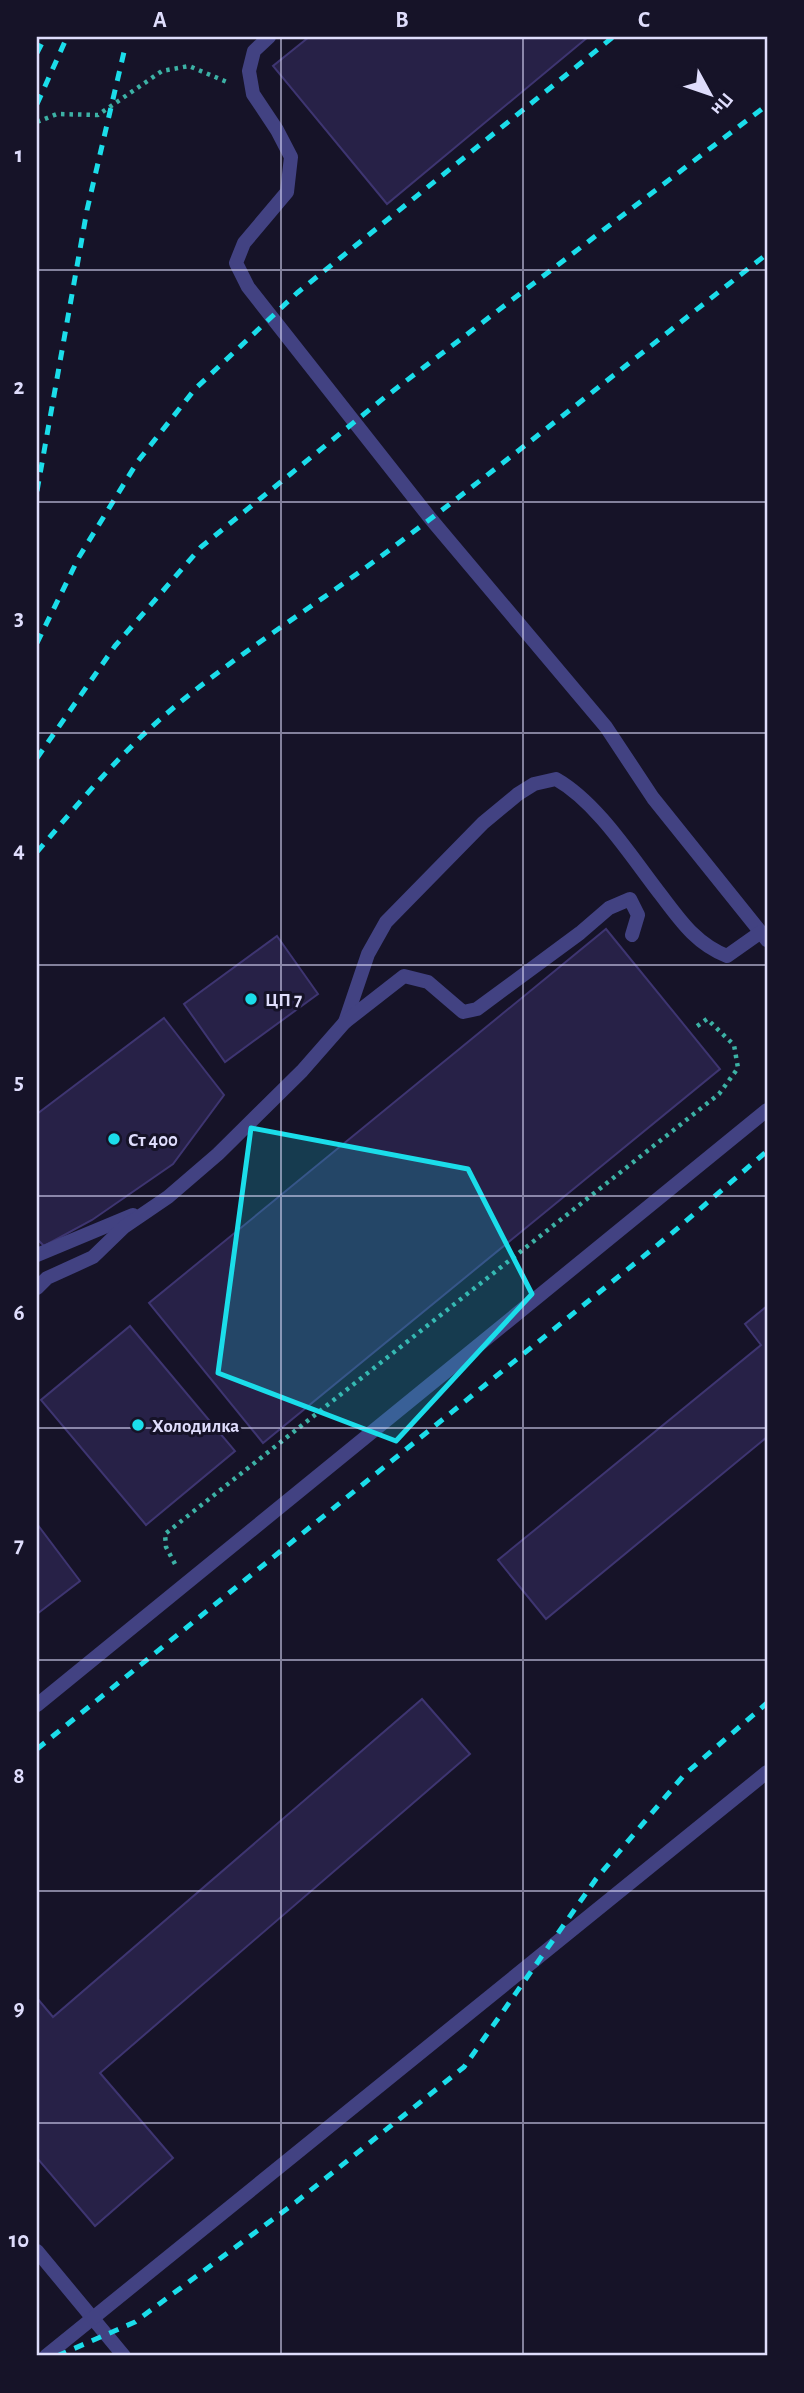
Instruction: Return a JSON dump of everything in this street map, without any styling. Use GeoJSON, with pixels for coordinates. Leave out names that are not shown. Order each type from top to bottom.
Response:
{"type":"FeatureCollection","features":[{"type":"Feature","properties":{"kind":"lane"},"geometry":{"type":"LineString","coordinates":[[269,37],[254,51],[249,71],[253,94],[291,157],[287,192],[244,243],[236,263],[248,287],[430,518],[606,727],[653,798],[764,936],[727,956],[711,950],[689,932],[593,811],[569,787],[556,779],[534,784],[482,823],[386,922],[369,954],[345,1022]]}},
{"type":"Feature","properties":{"kind":"lane"},"geometry":{"type":"LineString","coordinates":[[37,1288],[47,1278],[93,1257],[124,1227],[218,1154],[302,1071],[345,1022],[404,976],[428,982],[463,1012],[477,1009],[580,933],[609,908],[630,900],[638,915],[632,935]]}},
{"type":"Feature","properties":{"kind":"lane"},"geometry":{"type":"LineString","coordinates":[[37,1705],[767,1110]]}},
{"type":"Feature","properties":{"kind":"lane"},"geometry":{"type":"LineString","coordinates":[[37,1255],[154,1206]]}},
{"type":"Feature","properties":{"kind":"lane"},"geometry":{"type":"LineString","coordinates":[[46,2356],[767,1772]]}},
{"type":"Feature","properties":{"kind":"lane"},"geometry":{"type":"LineString","coordinates":[[37,2251],[124,2356]]}},
{"type":"Feature","properties":{"kind":"path"},"geometry":{"type":"LineString","coordinates":[[37,121],[58,114],[99,115],[162,71],[189,66],[253,94]]}},
{"type":"Feature","properties":{"kind":"path"},"geometry":{"type":"LineString","coordinates":[[188,1581],[166,1547],[165,1534],[719,1094],[738,1068],[734,1045],[707,1019],[696,1027]]}},
{"type":"Feature","properties":{"kind":"highlighted area"},"geometry":{"type":"Polygon","coordinates":[[[251,1128],[468,1169],[532,1294],[396,1441],[218,1373],[251,1128]]]}},
{"type":"Feature","properties":{"kind":"building"},"geometry":{"type":"Polygon","coordinates":[[[309,37],[588,37],[387,204],[273,66],[309,37]]]}},
{"type":"Feature","properties":{"kind":"building"},"geometry":{"type":"Polygon","coordinates":[[[606,929],[720,1069],[263,1443],[149,1303],[606,929]]]}},
{"type":"Feature","properties":{"kind":"building","name":"ЦП 7"},"geometry":{"type":"Polygon","coordinates":[[[277,936],[318,994],[225,1062],[184,1004],[277,936]]]}},
{"type":"Feature","properties":{"kind":"building","name":"Ст 400"},"geometry":{"type":"Polygon","coordinates":[[[164,1018],[224,1095],[173,1164],[92,1220],[44,1246],[37,1239],[37,1114],[164,1018]]]}},
{"type":"Feature","properties":{"kind":"building"},"geometry":{"type":"Polygon","coordinates":[[[767,1306],[767,1437],[546,1619],[498,1560],[761,1345],[745,1324],[767,1306]]]}},
{"type":"Feature","properties":{"kind":"building","name":"Холодилка"},"geometry":{"type":"Polygon","coordinates":[[[130,1326],[235,1451],[146,1525],[41,1400],[130,1326]]]}},
{"type":"Feature","properties":{"kind":"building"},"geometry":{"type":"Polygon","coordinates":[[[37,1524],[80,1581],[37,1614],[37,1524]]]}},
{"type":"Feature","properties":{"kind":"building"},"geometry":{"type":"Polygon","coordinates":[[[422,1699],[470,1754],[100,2073],[173,2158],[95,2226],[37,2158],[37,1998],[53,2017],[422,1699]]]}},
{"type":"Feature","properties":{"kind":"railway"},"geometry":{"type":"LineString","coordinates":[[37,53],[45,37]]}},
{"type":"Feature","properties":{"kind":"railway"},"geometry":{"type":"LineString","coordinates":[[37,104],[67,37]]}},
{"type":"Feature","properties":{"kind":"railway"},"geometry":{"type":"LineString","coordinates":[[37,643],[79,557],[138,461],[195,389],[297,293],[613,37]]}},
{"type":"Feature","properties":{"kind":"railway"},"geometry":{"type":"LineString","coordinates":[[37,491],[87,210],[124,52]]}},
{"type":"Feature","properties":{"kind":"railway"},"geometry":{"type":"LineString","coordinates":[[37,758],[115,646],[201,547],[385,397],[767,105]]}},
{"type":"Feature","properties":{"kind":"railway"},"geometry":{"type":"LineString","coordinates":[[37,852],[118,760],[174,707],[429,520],[767,254]]}},
{"type":"Feature","properties":{"kind":"railway"},"geometry":{"type":"LineString","coordinates":[[37,1749],[671,1234],[767,1151]]}},
{"type":"Feature","properties":{"kind":"railway"},"geometry":{"type":"LineString","coordinates":[[57,2356],[135,2322],[296,2202],[464,2067],[596,1879],[684,1775],[767,1703]]}},
{"type":"Feature","properties":{"kind":"place","name":"ЦП 7"},"geometry":{"type":"Point","coordinates":[251,999]}},
{"type":"Feature","properties":{"kind":"place","name":"Ст 400"},"geometry":{"type":"Point","coordinates":[114,1139]}},
{"type":"Feature","properties":{"kind":"place","name":"Холодилка"},"geometry":{"type":"Point","coordinates":[138,1425]}}]}
